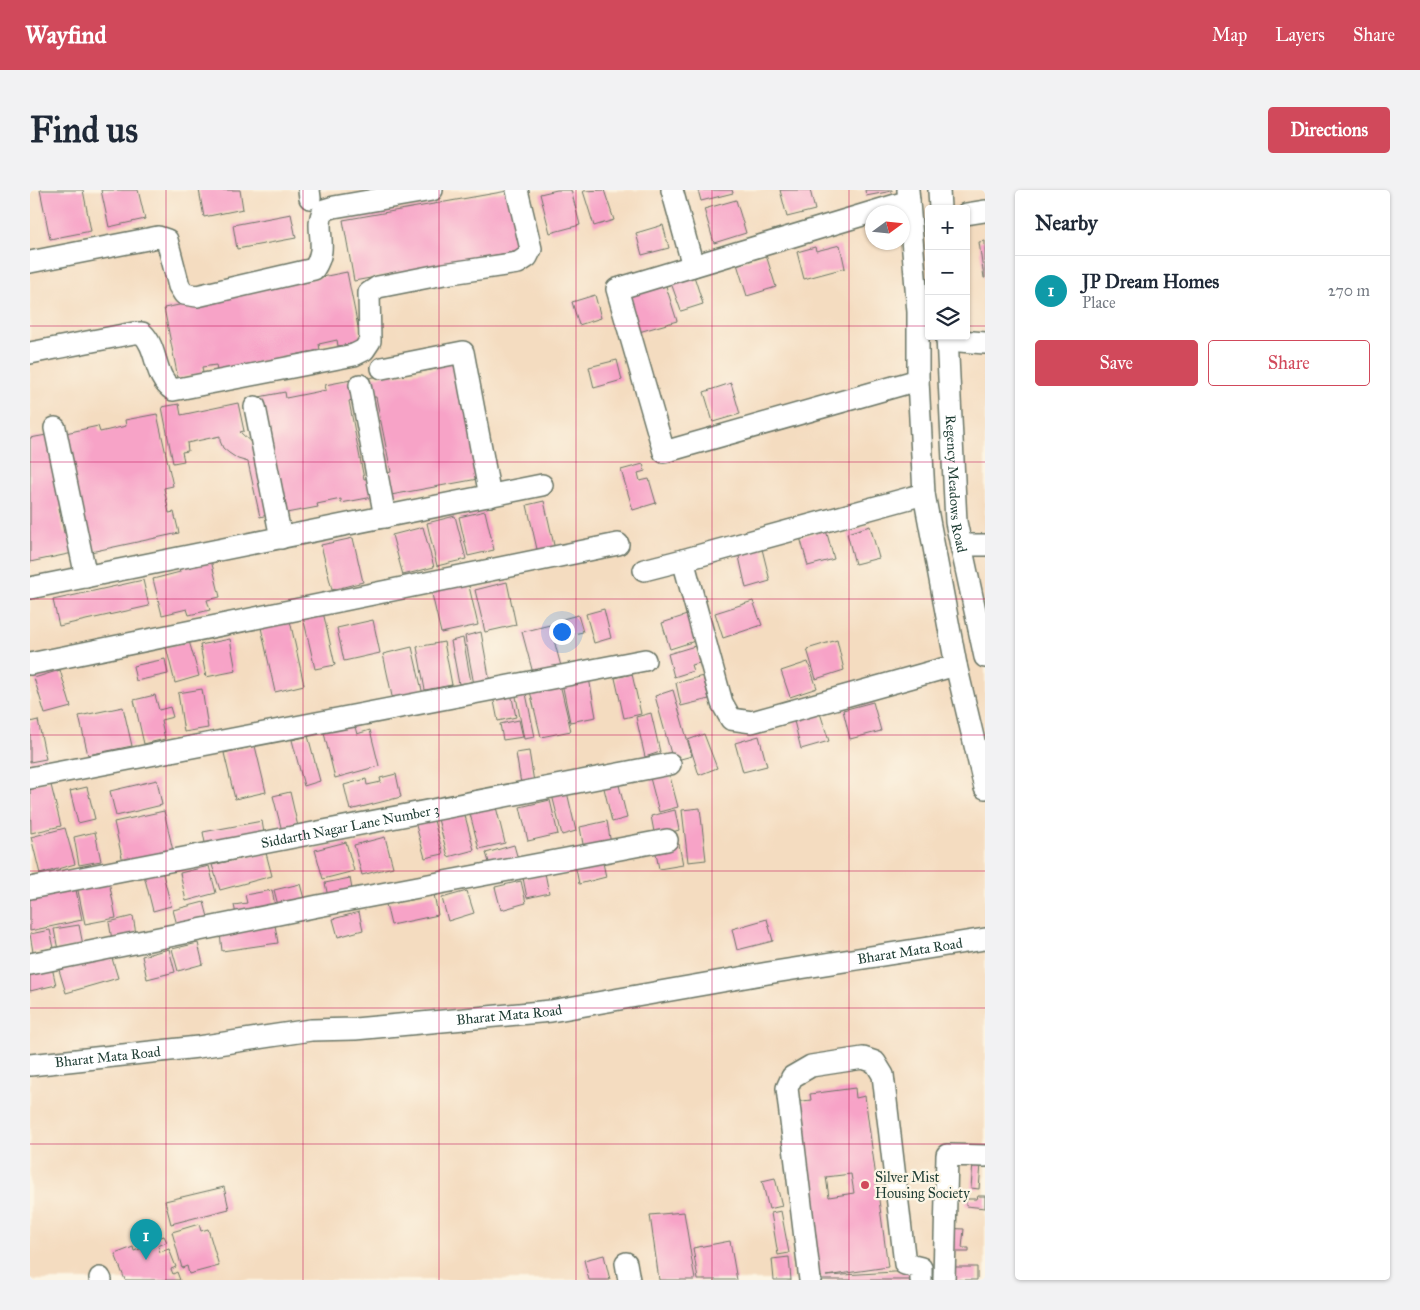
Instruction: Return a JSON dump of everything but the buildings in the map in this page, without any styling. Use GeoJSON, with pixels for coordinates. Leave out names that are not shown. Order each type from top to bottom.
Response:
{"type":"FeatureCollection","features":[{"type":"Feature","properties":{"kind":"street"},"geometry":{"type":"LineString","coordinates":[[30,262],[158,237],[167,240],[179,286],[184,294],[197,296],[314,268],[322,252],[320,218],[324,210],[334,206],[432,190]]}},
{"type":"Feature","properties":{"kind":"street"},"geometry":{"type":"LineString","coordinates":[[30,353],[142,333],[148,339],[162,381],[174,390],[354,355],[364,350],[370,341],[369,293],[378,287],[444,274],[518,263],[528,257],[531,249],[518,190]]}},
{"type":"Feature","properties":{"kind":"street"},"geometry":{"type":"LineString","coordinates":[[672,190],[692,266]]}},
{"type":"Feature","properties":{"kind":"street"},"geometry":{"type":"LineString","coordinates":[[939,190],[940,205]]}},
{"type":"Feature","properties":{"kind":"street"},"geometry":{"type":"LineString","coordinates":[[918,380],[664,452],[617,288],[692,266],[908,195],[918,312],[918,380],[924,494],[956,665],[985,788]]}},
{"type":"Feature","properties":{"kind":"street"},"geometry":{"type":"LineString","coordinates":[[970,213],[985,211]]}},
{"type":"Feature","properties":{"kind":"street","name":"Regency Meadows Road"},"geometry":{"type":"LineString","coordinates":[[947,340],[956,522],[985,657]]}},
{"type":"Feature","properties":{"kind":"street"},"geometry":{"type":"LineString","coordinates":[[962,340],[985,343]]}},
{"type":"Feature","properties":{"kind":"street"},"geometry":{"type":"LineString","coordinates":[[382,368],[463,352],[490,496]]}},
{"type":"Feature","properties":{"kind":"street"},"geometry":{"type":"LineString","coordinates":[[360,385],[385,517]]}},
{"type":"Feature","properties":{"kind":"street"},"geometry":{"type":"LineString","coordinates":[[255,407],[281,538]]}},
{"type":"Feature","properties":{"kind":"street"},"geometry":{"type":"LineString","coordinates":[[55,428],[86,577]]}},
{"type":"Feature","properties":{"kind":"street"},"geometry":{"type":"LineString","coordinates":[[30,588],[542,485]]}},
{"type":"Feature","properties":{"kind":"street"},"geometry":{"type":"LineString","coordinates":[[644,570],[924,494]]}},
{"type":"Feature","properties":{"kind":"street"},"geometry":{"type":"LineString","coordinates":[[30,664],[618,544]]}},
{"type":"Feature","properties":{"kind":"street"},"geometry":{"type":"LineString","coordinates":[[961,545],[985,545]]}},
{"type":"Feature","properties":{"kind":"street"},"geometry":{"type":"LineString","coordinates":[[683,560],[722,703],[731,719],[752,722],[956,665]]}},
{"type":"Feature","properties":{"kind":"street"},"geometry":{"type":"LineString","coordinates":[[30,778],[645,660]]}},
{"type":"Feature","properties":{"kind":"street","name":"Siddarth Nagar Lane Number 3"},"geometry":{"type":"LineString","coordinates":[[30,888],[670,764]]}},
{"type":"Feature","properties":{"kind":"street"},"geometry":{"type":"LineString","coordinates":[[30,964],[318,906],[667,840]]}},
{"type":"Feature","properties":{"kind":"street","name":"Bharat Mata Road"},"geometry":{"type":"LineString","coordinates":[[30,1065],[198,1047],[311,1030],[551,1011],[768,973],[985,939]]}},
{"type":"Feature","properties":{"kind":"street"},"geometry":{"type":"LineString","coordinates":[[810,1280],[787,1088],[792,1077],[811,1066],[863,1058],[875,1062],[882,1075],[905,1264],[921,1268],[921,1280]]}},
{"type":"Feature","properties":{"kind":"street"},"geometry":{"type":"LineString","coordinates":[[944,1280],[947,1155],[985,1156]]}},
{"type":"Feature","properties":{"kind":"place","name":"Silver Mist Housing Society"},"geometry":{"type":"Point","coordinates":[865,1185]}},
{"type":"Feature","properties":{"kind":"place","name":"JP Dream Homes"},"geometry":{"type":"Point","coordinates":[146,1260]}}]}
